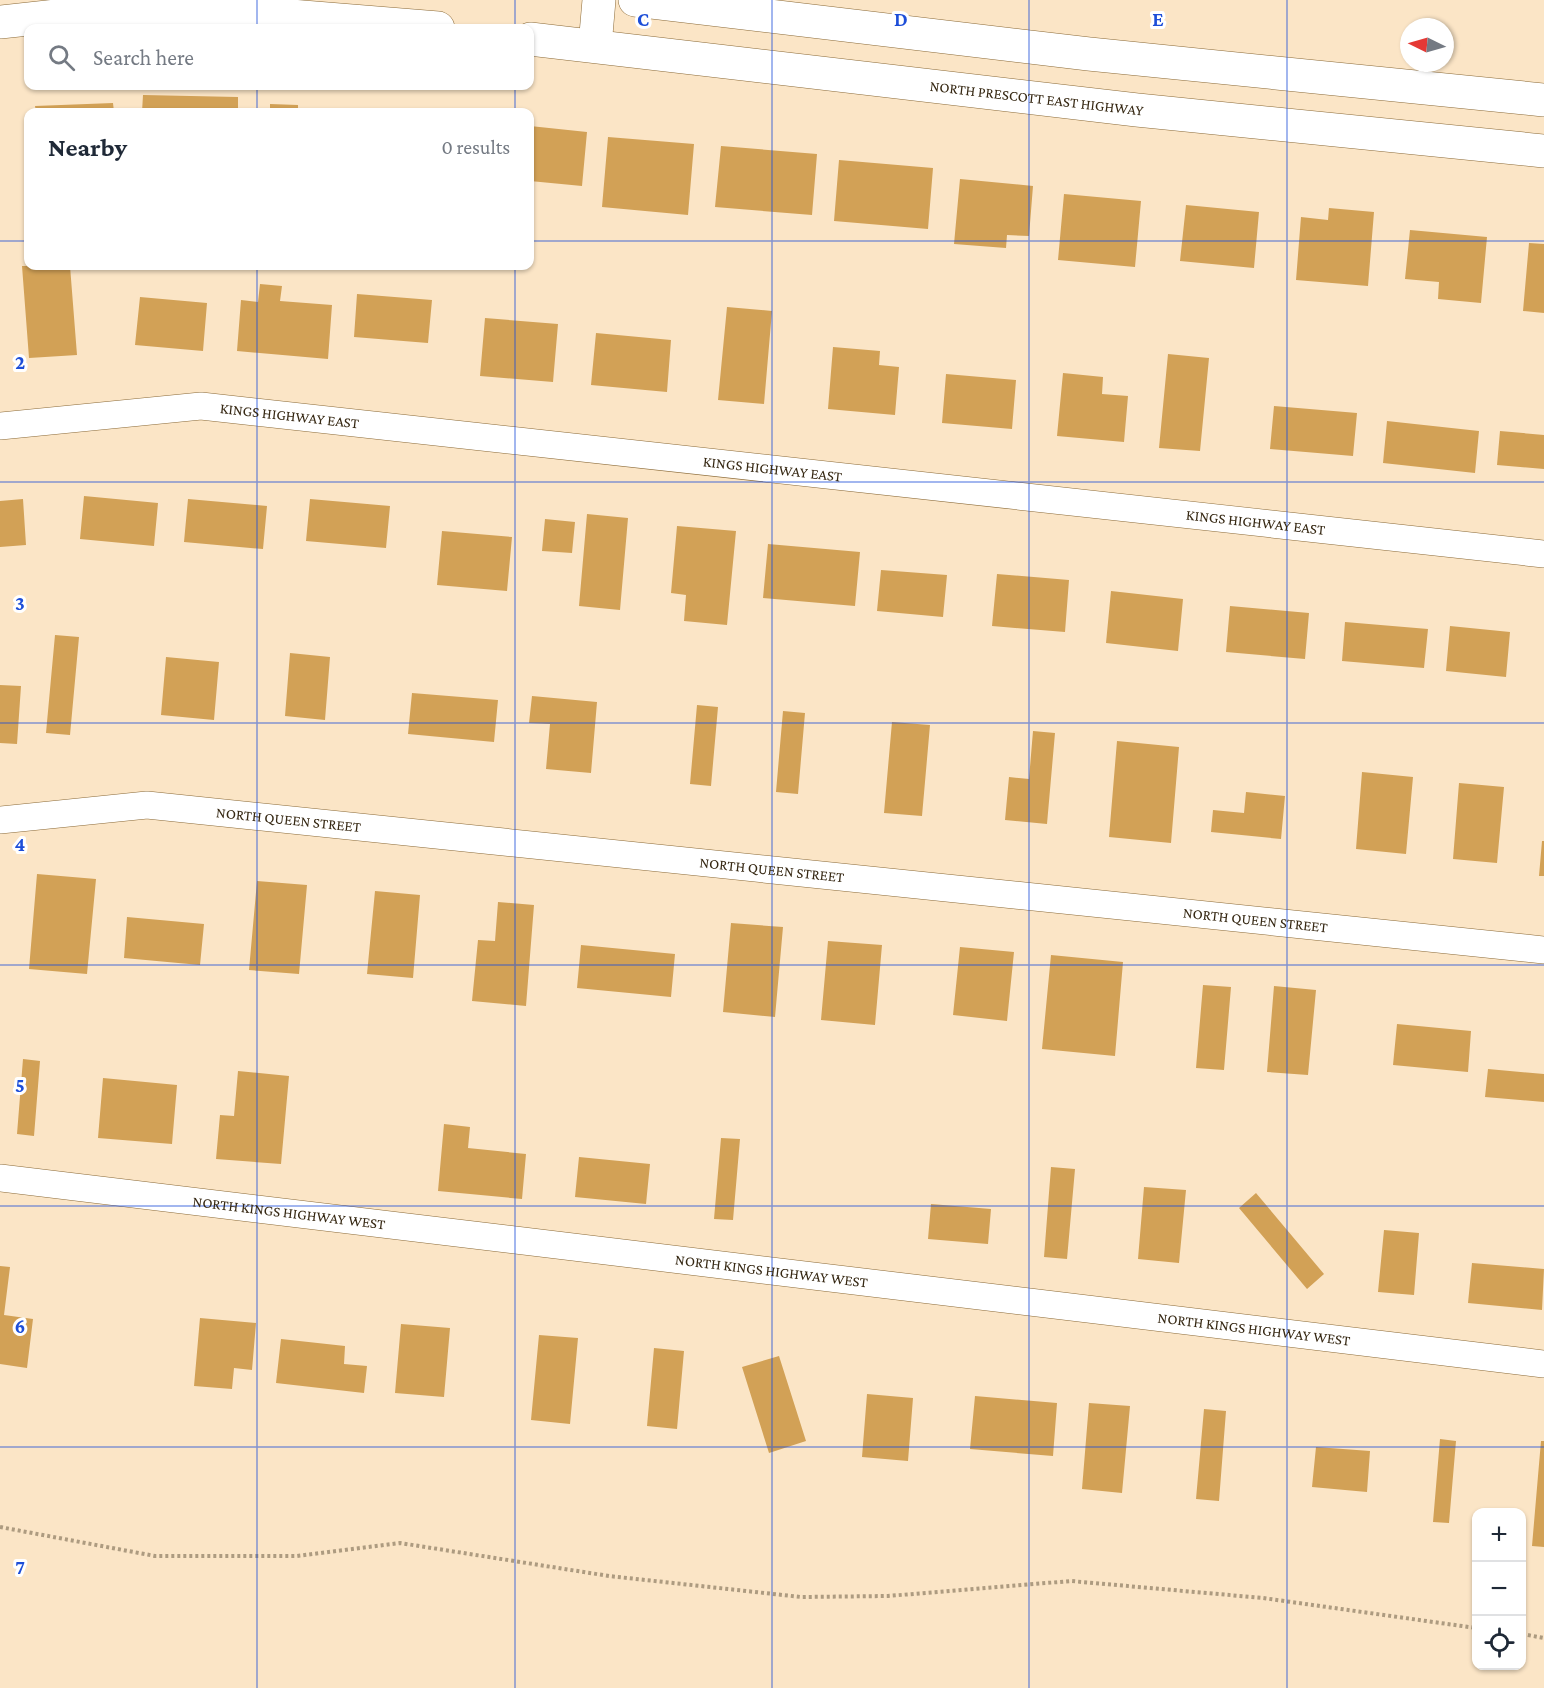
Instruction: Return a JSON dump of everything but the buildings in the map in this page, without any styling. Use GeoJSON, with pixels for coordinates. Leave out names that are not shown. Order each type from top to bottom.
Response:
{"type":"FeatureCollection","features":[{"type":"Feature","properties":{"kind":"street"},"geometry":{"type":"LineString","coordinates":[[595,46],[599,0]]}},
{"type":"Feature","properties":{"kind":"street"},"geometry":{"type":"LineString","coordinates":[[635,0],[1089,54],[1544,100]]}},
{"type":"Feature","properties":{"kind":"street"},"geometry":{"type":"LineString","coordinates":[[0,22],[84,13],[291,16],[389,24]]}},
{"type":"Feature","properties":{"kind":"street","name":"NORTH PRESCOTT EAST HIGHWAY"},"geometry":{"type":"LineString","coordinates":[[534,39],[1149,111],[1544,151]]}},
{"type":"Feature","properties":{"kind":"street","name":"KINGS HIGHWAY EAST"},"geometry":{"type":"LineString","coordinates":[[0,426],[201,406],[1544,554]]}},
{"type":"Feature","properties":{"kind":"street","name":"NORTH QUEEN STREET"},"geometry":{"type":"LineString","coordinates":[[0,820],[147,805],[1544,950]]}},
{"type":"Feature","properties":{"kind":"street","name":"NORTH KINGS HIGHWAY WEST"},"geometry":{"type":"LineString","coordinates":[[0,1178],[1544,1364]]}},
{"type":"Feature","properties":{"kind":"path"},"geometry":{"type":"LineString","coordinates":[[0,1527],[155,1556],[297,1556],[400,1543],[609,1576],[801,1597],[888,1596],[1071,1581],[1263,1598],[1472,1627]]}},
{"type":"Feature","properties":{"kind":"path"},"geometry":{"type":"LineString","coordinates":[[1526,1636],[1544,1638]]}}]}
